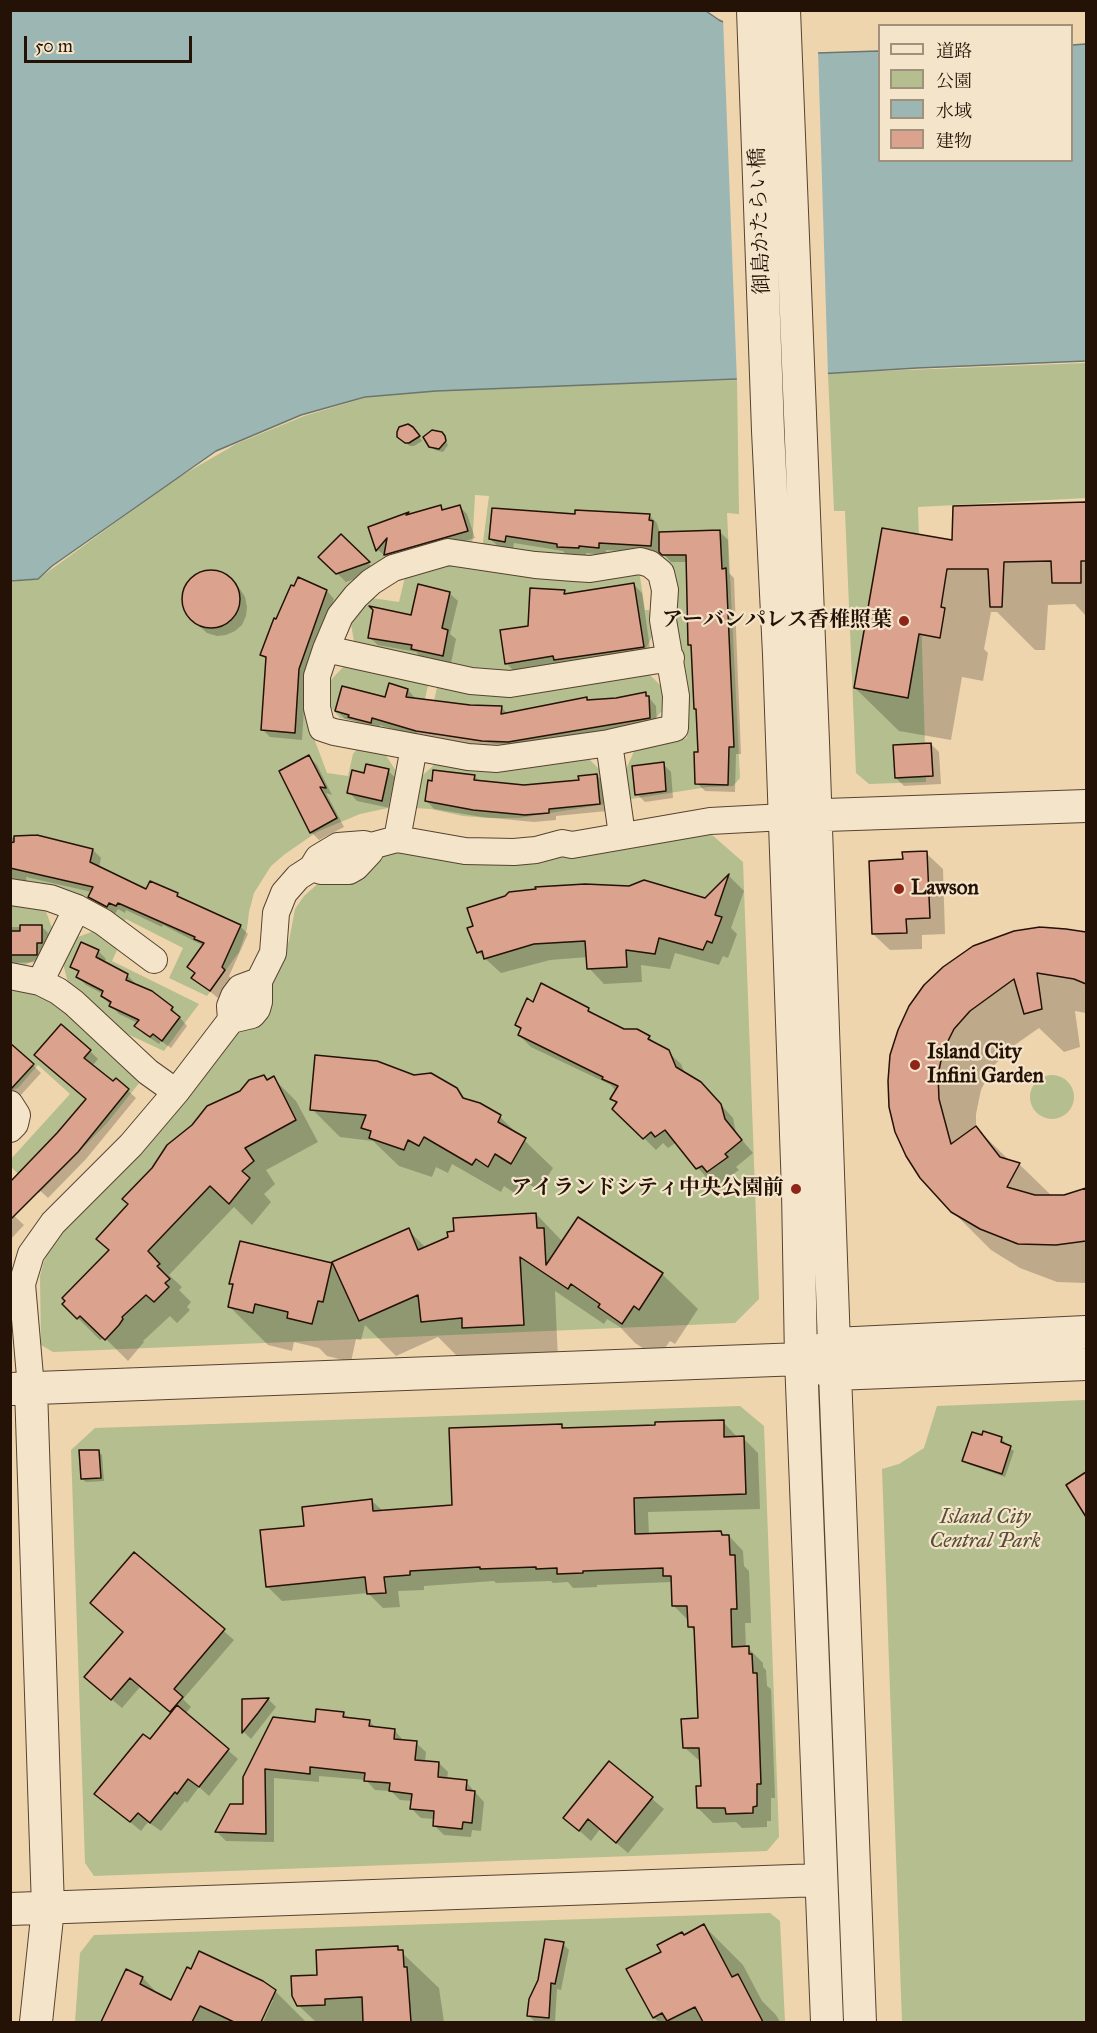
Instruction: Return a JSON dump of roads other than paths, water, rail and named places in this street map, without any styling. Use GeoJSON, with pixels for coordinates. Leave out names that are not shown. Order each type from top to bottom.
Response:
{"type":"FeatureCollection","features":[{"type":"Feature","properties":{"kind":"street","name":"御島かたらい橋"},"geometry":{"type":"LineString","coordinates":[[753,10],[785,817],[798,1191],[801,1359],[827,2022]]}},
{"type":"Feature","properties":{"kind":"street","name":"御島かたらい橋"},"geometry":{"type":"LineString","coordinates":[[784,10],[860,2022]]}},
{"type":"Feature","properties":{"kind":"street"},"geometry":{"type":"LineString","coordinates":[[448,552],[535,565],[590,569],[640,561],[650,564],[661,573],[665,590],[663,620],[671,658],[676,696],[675,728],[609,743],[497,759],[468,757],[334,732],[322,728],[317,708],[317,676],[326,649],[340,616],[356,596],[371,582],[393,568],[448,552]]}},
{"type":"Feature","properties":{"kind":"street"},"geometry":{"type":"LineString","coordinates":[[326,649],[471,681],[510,684],[671,658]]}},
{"type":"Feature","properties":{"kind":"street"},"geometry":{"type":"LineString","coordinates":[[609,743],[622,835]]}},
{"type":"Feature","properties":{"kind":"street"},"geometry":{"type":"LineString","coordinates":[[397,839],[414,747]]}},
{"type":"Feature","properties":{"kind":"street"},"geometry":{"type":"LineString","coordinates":[[36,2022],[48,1908],[21,1389],[22,1284],[31,1254],[53,1222],[131,1145],[176,1092],[231,1020],[252,1015],[257,1009],[259,981],[273,953],[276,914],[284,893],[298,877],[312,868],[318,858],[338,846],[364,844],[371,846],[397,839],[465,851],[514,852],[536,850],[562,843],[572,845],[710,821],[1086,806]]}},
{"type":"Feature","properties":{"kind":"street"},"geometry":{"type":"LineString","coordinates":[[10,892],[50,898],[77,908],[103,922],[154,960]]}},
{"type":"Feature","properties":{"kind":"street"},"geometry":{"type":"LineString","coordinates":[[40,982],[77,908]]}},
{"type":"Feature","properties":{"kind":"street"},"geometry":{"type":"LineString","coordinates":[[10,976],[40,982],[58,991],[148,1072],[176,1092]]}},
{"type":"Feature","properties":{"kind":"street"},"geometry":{"type":"LineString","coordinates":[[10,1104],[17,1115],[15,1124],[10,1129]]}},
{"type":"Feature","properties":{"kind":"street"},"geometry":{"type":"LineString","coordinates":[[834,1359],[1086,1332]]}},
{"type":"Feature","properties":{"kind":"street"},"geometry":{"type":"LineString","coordinates":[[21,1389],[801,1359],[1086,1364]]}},
{"type":"Feature","properties":{"kind":"street"},"geometry":{"type":"LineString","coordinates":[[10,1909],[820,1880]]}},
{"type":"Feature","properties":{"kind":"water"},"geometry":{"type":"Polygon","coordinates":[[[11,11],[706,11],[719,20],[771,43],[817,53],[878,51],[878,162],[1073,162],[1073,45],[1086,44],[1086,361],[737,379],[436,391],[365,397],[301,415],[216,451],[52,566],[38,579],[11,581],[11,11]]]}},
{"type":"Feature","properties":{"kind":"place","name":"アーバンパレス香椎照葉"},"geometry":{"type":"Point","coordinates":[904,621]}},
{"type":"Feature","properties":{"kind":"place","name":"Lawson"},"geometry":{"type":"Point","coordinates":[899,889]}},
{"type":"Feature","properties":{"kind":"place","name":"Island City Infini Garden"},"geometry":{"type":"Point","coordinates":[915,1065]}},
{"type":"Feature","properties":{"kind":"place","name":"アイランドシティ中央公園前"},"geometry":{"type":"Point","coordinates":[796,1189]}},
{"type":"Feature","properties":{"kind":"park label","name":"Island City Central Park"},"geometry":{"type":"Point","coordinates":[985,1530]}}]}
